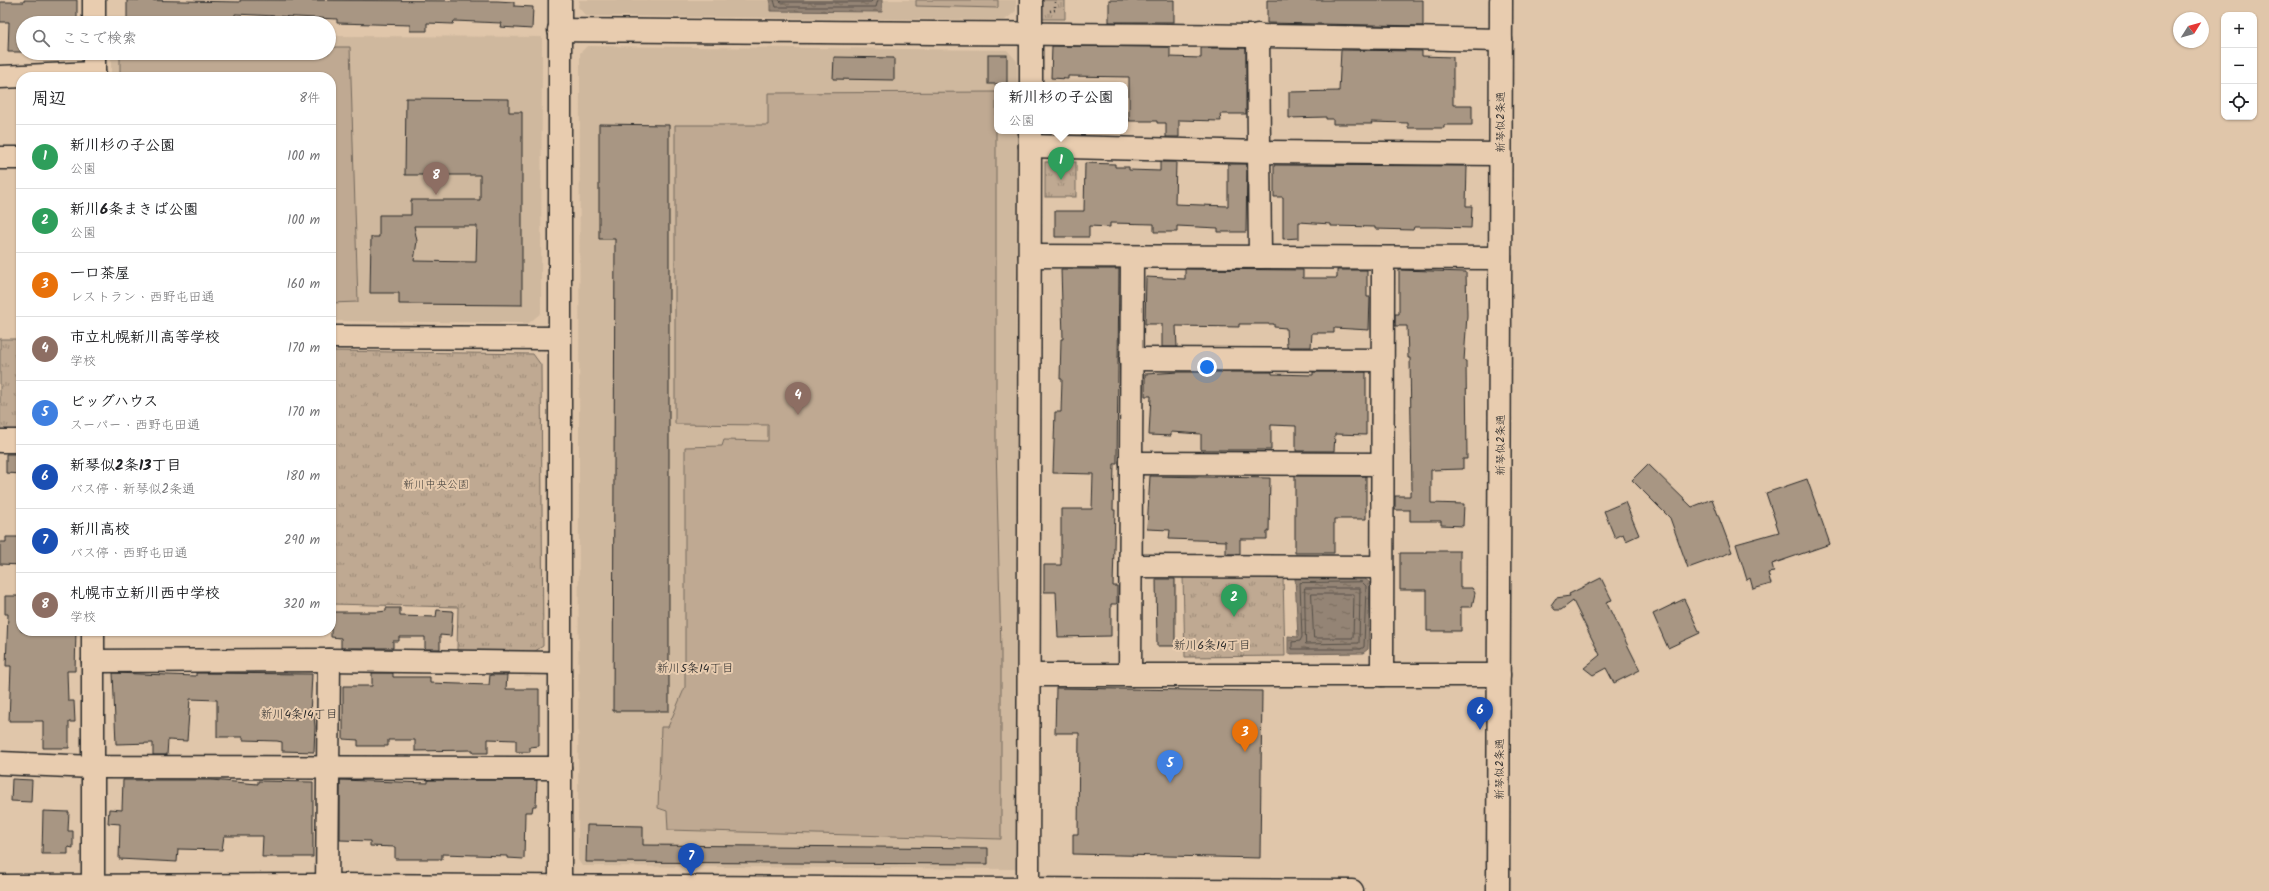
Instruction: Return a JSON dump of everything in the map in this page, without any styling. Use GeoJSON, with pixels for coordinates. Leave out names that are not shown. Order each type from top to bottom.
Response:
{"type":"FeatureCollection","features":[{"type":"Feature","properties":{"kind":"street"},"geometry":{"type":"LineString","coordinates":[[94,0],[94,16]]}},
{"type":"Feature","properties":{"kind":"street"},"geometry":{"type":"LineString","coordinates":[[560,0],[560,889]]}},
{"type":"Feature","properties":{"kind":"street"},"geometry":{"type":"LineString","coordinates":[[1031,0],[1031,82]]}},
{"type":"Feature","properties":{"kind":"street","name":"新琴似2条通"},"geometry":{"type":"LineString","coordinates":[[1498,891],[1501,0]]}},
{"type":"Feature","properties":{"kind":"street"},"geometry":{"type":"LineString","coordinates":[[560,30],[1031,35],[1258,34],[1501,40]]}},
{"type":"Feature","properties":{"kind":"street"},"geometry":{"type":"LineString","coordinates":[[1258,34],[1260,257]]}},
{"type":"Feature","properties":{"kind":"street"},"geometry":{"type":"LineString","coordinates":[[52,72],[94,68]]}},
{"type":"Feature","properties":{"kind":"street"},"geometry":{"type":"LineString","coordinates":[[0,77],[16,75]]}},
{"type":"Feature","properties":{"kind":"street"},"geometry":{"type":"LineString","coordinates":[[1028,890],[1030,138],[1260,152],[1500,154]]}},
{"type":"Feature","properties":{"kind":"street"},"geometry":{"type":"LineString","coordinates":[[0,158],[16,158]]}},
{"type":"Feature","properties":{"kind":"street"},"geometry":{"type":"LineString","coordinates":[[1030,256],[1500,258]]}},
{"type":"Feature","properties":{"kind":"street"},"geometry":{"type":"LineString","coordinates":[[1130,674],[1132,257]]}},
{"type":"Feature","properties":{"kind":"street"},"geometry":{"type":"LineString","coordinates":[[1382,675],[1383,258]]}},
{"type":"Feature","properties":{"kind":"street"},"geometry":{"type":"LineString","coordinates":[[336,337],[559,338]]}},
{"type":"Feature","properties":{"kind":"street"},"geometry":{"type":"LineString","coordinates":[[1131,359],[1382,360]]}},
{"type":"Feature","properties":{"kind":"street"},"geometry":{"type":"LineString","coordinates":[[0,441],[16,441]]}},
{"type":"Feature","properties":{"kind":"street"},"geometry":{"type":"LineString","coordinates":[[1131,463],[1382,464]]}},
{"type":"Feature","properties":{"kind":"street"},"geometry":{"type":"LineString","coordinates":[[1131,566],[1382,567]]}},
{"type":"Feature","properties":{"kind":"street"},"geometry":{"type":"LineString","coordinates":[[93,636],[93,889]]}},
{"type":"Feature","properties":{"kind":"street"},"geometry":{"type":"LineString","coordinates":[[93,661],[328,660],[559,664]]}},
{"type":"Feature","properties":{"kind":"street"},"geometry":{"type":"LineString","coordinates":[[327,888],[328,660]]}},
{"type":"Feature","properties":{"kind":"street"},"geometry":{"type":"LineString","coordinates":[[1029,675],[1499,675]]}},
{"type":"Feature","properties":{"kind":"street"},"geometry":{"type":"LineString","coordinates":[[0,763],[93,767],[328,766],[560,768]]}},
{"type":"Feature","properties":{"kind":"street"},"geometry":{"type":"LineString","coordinates":[[0,886],[93,889],[327,888],[1352,891]]}},
{"type":"Feature","properties":{"kind":"shaded area"},"geometry":{"type":"Polygon","coordinates":[[[579,0],[1016,0],[1016,11],[1005,20],[586,16],[578,7],[579,0]]]}},
{"type":"Feature","properties":{"kind":"shaded area"},"geometry":{"type":"Polygon","coordinates":[[[336,36],[542,37],[541,313],[529,323],[336,321],[336,72],[111,72],[111,60],[336,60],[336,36]]]}},
{"type":"Feature","properties":{"kind":"shaded area"},"geometry":{"type":"Polygon","coordinates":[[[587,46],[1007,50],[1017,61],[1017,82],[994,82],[994,134],[1017,134],[1016,869],[582,866],[578,860],[580,53],[587,46]]]}},
{"type":"Feature","properties":{"kind":"green space"},"geometry":{"type":"Polygon","coordinates":[[[916,0],[998,0],[998,8],[916,6],[916,0]]]}},
{"type":"Feature","properties":{"kind":"green space"},"geometry":{"type":"Polygon","coordinates":[[[1042,0],[1065,0],[1065,19],[1041,19],[1042,0]]]}},
{"type":"Feature","properties":{"kind":"green space"},"geometry":{"type":"Polygon","coordinates":[[[336,47],[350,47],[358,302],[336,303],[336,72],[120,72],[120,60],[336,60],[336,47]]]}},
{"type":"Feature","properties":{"kind":"green space"},"geometry":{"type":"Polygon","coordinates":[[[994,92],[994,134],[996,134],[996,445],[1001,652],[1001,839],[668,830],[667,811],[658,808],[661,727],[668,727],[685,687],[685,447],[722,446],[724,440],[768,441],[768,425],[675,424],[675,125],[768,125],[768,93],[994,92]]]}},
{"type":"Feature","properties":{"kind":"green space"},"geometry":{"type":"Polygon","coordinates":[[[1045,162],[1076,162],[1076,197],[1045,197],[1045,162]]]}},
{"type":"Feature","properties":{"kind":"green space"},"geometry":{"type":"Polygon","coordinates":[[[0,339],[16,339],[16,433],[0,433],[0,339]]]}},
{"type":"Feature","properties":{"kind":"green space","name":"新川中央公園"},"geometry":{"type":"Polygon","coordinates":[[[336,351],[533,354],[541,365],[543,646],[529,655],[457,650],[458,607],[336,604],[336,351]]]}},
{"type":"Feature","properties":{"kind":"green space"},"geometry":{"type":"Polygon","coordinates":[[[1183,577],[1283,577],[1285,656],[1185,657],[1183,577]]]}},
{"type":"Feature","properties":{"kind":"water"},"geometry":{"type":"Polygon","coordinates":[[[770,0],[882,0],[882,12],[770,11],[770,0]]]}},
{"type":"Feature","properties":{"kind":"water"},"geometry":{"type":"Polygon","coordinates":[[[1295,578],[1364,578],[1370,583],[1368,649],[1363,653],[1288,654],[1288,636],[1298,637],[1295,578]]]}},
{"type":"Feature","properties":{"kind":"building"},"geometry":{"type":"Polygon","coordinates":[[[24,0],[77,0],[77,16],[16,16],[16,52],[8,52],[9,22],[0,22],[0,2],[24,2],[24,0]]]}},
{"type":"Feature","properties":{"kind":"building"},"geometry":{"type":"Polygon","coordinates":[[[127,0],[240,2],[240,0],[497,1],[514,2],[514,6],[533,7],[532,29],[500,27],[501,23],[454,21],[453,24],[427,23],[427,31],[410,31],[410,25],[337,23],[336,16],[235,14],[235,16],[127,16],[127,0]]]}},
{"type":"Feature","properties":{"kind":"building"},"geometry":{"type":"Polygon","coordinates":[[[1109,0],[1174,0],[1174,22],[1109,22],[1109,0]]]}},
{"type":"Feature","properties":{"kind":"building"},"geometry":{"type":"Polygon","coordinates":[[[1267,0],[1423,0],[1423,26],[1267,23],[1267,0]]]}},
{"type":"Feature","properties":{"kind":"building"},"geometry":{"type":"Polygon","coordinates":[[[1052,46],[1170,47],[1170,57],[1201,58],[1201,48],[1246,48],[1246,114],[1220,114],[1221,121],[1179,120],[1179,137],[1166,137],[1166,123],[1157,123],[1157,121],[1129,121],[1129,77],[1068,76],[1068,79],[1051,78],[1052,46]]]}},
{"type":"Feature","properties":{"kind":"building"},"geometry":{"type":"Polygon","coordinates":[[[1341,50],[1422,51],[1422,56],[1453,57],[1453,105],[1472,105],[1472,125],[1444,125],[1444,128],[1408,128],[1408,123],[1371,122],[1372,124],[1333,124],[1333,119],[1326,119],[1326,117],[1289,118],[1289,92],[1339,91],[1341,50]]]}},
{"type":"Feature","properties":{"kind":"building"},"geometry":{"type":"Polygon","coordinates":[[[988,55],[1007,55],[1007,82],[994,82],[994,84],[988,84],[988,55]]]}},
{"type":"Feature","properties":{"kind":"building"},"geometry":{"type":"Polygon","coordinates":[[[834,57],[894,58],[894,80],[833,79],[834,57]]]}},
{"type":"Feature","properties":{"kind":"building"},"geometry":{"type":"Polygon","coordinates":[[[406,98],[509,99],[509,112],[522,112],[522,305],[399,304],[399,293],[370,293],[371,237],[379,237],[379,215],[411,215],[411,200],[480,200],[480,175],[405,175],[406,98]],[[414,226],[417,241],[414,261],[476,262],[477,226],[414,226]]]}},
{"type":"Feature","properties":{"kind":"building"},"geometry":{"type":"Polygon","coordinates":[[[599,124],[669,125],[669,711],[613,711],[615,239],[599,239],[599,124]]]}},
{"type":"Feature","properties":{"kind":"building"},"geometry":{"type":"Polygon","coordinates":[[[1160,162],[1176,162],[1175,204],[1228,206],[1228,164],[1247,164],[1246,232],[1218,232],[1218,228],[1177,226],[1177,232],[1154,232],[1154,224],[1110,223],[1110,227],[1089,226],[1089,237],[1055,237],[1055,211],[1084,211],[1085,163],[1115,164],[1115,167],[1129,167],[1129,170],[1160,171],[1160,162]]]}},
{"type":"Feature","properties":{"kind":"building"},"geometry":{"type":"Polygon","coordinates":[[[1274,165],[1467,166],[1466,206],[1472,206],[1471,228],[1414,227],[1413,230],[1375,229],[1375,227],[1331,226],[1331,224],[1299,222],[1299,238],[1283,239],[1283,197],[1274,197],[1274,165]]]}},
{"type":"Feature","properties":{"kind":"building"},"geometry":{"type":"Polygon","coordinates":[[[1061,269],[1119,269],[1117,464],[1114,464],[1113,510],[1115,510],[1113,586],[1117,586],[1117,604],[1111,604],[1111,636],[1058,637],[1056,592],[1044,592],[1044,565],[1061,565],[1061,509],[1092,509],[1093,474],[1053,473],[1055,412],[1061,412],[1061,339],[1063,339],[1061,269]]]}},
{"type":"Feature","properties":{"kind":"building"},"geometry":{"type":"Polygon","coordinates":[[[1185,269],[1303,270],[1303,278],[1337,278],[1337,270],[1367,270],[1367,297],[1370,297],[1369,330],[1334,328],[1334,333],[1312,333],[1311,347],[1287,347],[1286,328],[1274,327],[1274,324],[1239,324],[1239,327],[1176,326],[1177,347],[1162,347],[1162,324],[1145,324],[1146,277],[1185,279],[1185,269]]]}},
{"type":"Feature","properties":{"kind":"building"},"geometry":{"type":"Polygon","coordinates":[[[1399,270],[1466,272],[1467,315],[1464,361],[1466,361],[1467,459],[1463,459],[1463,469],[1431,470],[1431,503],[1464,504],[1463,526],[1441,525],[1441,521],[1410,521],[1410,510],[1395,510],[1395,496],[1410,496],[1410,491],[1412,491],[1410,358],[1408,358],[1407,326],[1395,326],[1395,314],[1399,314],[1399,270]]]}},
{"type":"Feature","properties":{"kind":"building"},"geometry":{"type":"Polygon","coordinates":[[[1179,372],[1272,372],[1272,374],[1313,375],[1313,372],[1366,372],[1366,435],[1335,434],[1334,451],[1296,451],[1296,426],[1271,425],[1271,450],[1201,450],[1201,434],[1171,432],[1171,436],[1149,435],[1151,396],[1145,396],[1145,374],[1179,372]]]}},
{"type":"Feature","properties":{"kind":"building"},"geometry":{"type":"Polygon","coordinates":[[[6,454],[16,454],[16,474],[6,473],[6,454]]]}},
{"type":"Feature","properties":{"kind":"building"},"geometry":{"type":"Polygon","coordinates":[[[1648,464],[1692,507],[1712,499],[1732,552],[1688,568],[1670,518],[1632,480],[1648,464]]]}},
{"type":"Feature","properties":{"kind":"building"},"geometry":{"type":"Polygon","coordinates":[[[1150,476],[1270,478],[1269,532],[1267,532],[1267,539],[1240,539],[1240,554],[1226,554],[1226,541],[1169,539],[1170,530],[1147,529],[1150,476]]]}},
{"type":"Feature","properties":{"kind":"building"},"geometry":{"type":"Polygon","coordinates":[[[1295,476],[1366,476],[1366,519],[1334,519],[1334,553],[1295,553],[1295,476]]]}},
{"type":"Feature","properties":{"kind":"building"},"geometry":{"type":"Polygon","coordinates":[[[1807,479],[1830,544],[1772,564],[1774,572],[1768,573],[1771,584],[1753,589],[1750,578],[1747,580],[1736,544],[1779,532],[1766,493],[1807,479]]]}},
{"type":"Feature","properties":{"kind":"building"},"geometry":{"type":"Polygon","coordinates":[[[1625,502],[1639,535],[1626,541],[1623,534],[1615,538],[1604,511],[1625,502]]]}},
{"type":"Feature","properties":{"kind":"building"},"geometry":{"type":"Polygon","coordinates":[[[6,537],[16,537],[16,565],[0,564],[0,542],[6,542],[6,537]]]}},
{"type":"Feature","properties":{"kind":"building"},"geometry":{"type":"Polygon","coordinates":[[[1426,551],[1460,551],[1460,588],[1472,588],[1475,593],[1472,607],[1461,607],[1461,631],[1427,631],[1427,590],[1400,590],[1400,553],[1426,553],[1426,551]]]}},
{"type":"Feature","properties":{"kind":"building"},"geometry":{"type":"Polygon","coordinates":[[[1601,578],[1612,600],[1606,602],[1640,670],[1614,683],[1606,668],[1593,675],[1584,668],[1600,655],[1573,601],[1561,610],[1555,610],[1551,605],[1556,598],[1570,596],[1569,594],[1601,578]]]}},
{"type":"Feature","properties":{"kind":"building"},"geometry":{"type":"Polygon","coordinates":[[[1156,579],[1175,579],[1175,646],[1157,646],[1156,579]]]}},
{"type":"Feature","properties":{"kind":"building"},"geometry":{"type":"Polygon","coordinates":[[[5,596],[16,596],[16,636],[76,636],[75,671],[67,671],[68,701],[74,701],[75,722],[69,722],[69,748],[43,748],[43,721],[9,721],[11,666],[6,666],[8,614],[5,614],[5,596]]]}},
{"type":"Feature","properties":{"kind":"building"},"geometry":{"type":"Polygon","coordinates":[[[1684,599],[1700,633],[1668,648],[1653,614],[1684,599]]]}},
{"type":"Feature","properties":{"kind":"building"},"geometry":{"type":"Polygon","coordinates":[[[386,608],[400,608],[400,616],[436,617],[437,610],[453,611],[451,636],[440,635],[440,649],[425,649],[425,637],[399,637],[399,641],[393,641],[393,648],[341,648],[341,638],[331,637],[336,636],[336,612],[386,611],[386,608]]]}},
{"type":"Feature","properties":{"kind":"building"},"geometry":{"type":"Polygon","coordinates":[[[113,673],[196,676],[196,673],[312,674],[310,715],[314,715],[314,752],[282,751],[282,742],[277,741],[243,740],[243,737],[217,737],[217,700],[190,699],[187,741],[168,740],[167,755],[153,755],[153,743],[116,744],[113,673]]]}},
{"type":"Feature","properties":{"kind":"building"},"geometry":{"type":"Polygon","coordinates":[[[372,673],[393,673],[393,677],[430,677],[430,683],[489,685],[490,675],[507,675],[506,689],[539,689],[539,746],[530,747],[530,752],[516,752],[516,740],[488,739],[488,753],[473,753],[473,750],[415,751],[415,740],[388,740],[388,746],[358,746],[358,740],[343,739],[343,686],[372,686],[372,673]]]}},
{"type":"Feature","properties":{"kind":"building"},"geometry":{"type":"Polygon","coordinates":[[[1056,688],[1262,691],[1260,858],[1073,854],[1073,834],[1078,834],[1079,733],[1055,733],[1056,688]]]}},
{"type":"Feature","properties":{"kind":"building"},"geometry":{"type":"Polygon","coordinates":[[[12,779],[32,780],[31,802],[11,801],[12,779]]]}},
{"type":"Feature","properties":{"kind":"building"},"geometry":{"type":"Polygon","coordinates":[[[123,780],[211,780],[258,784],[258,781],[313,782],[313,857],[262,857],[263,836],[224,836],[222,850],[178,849],[177,862],[119,859],[120,824],[108,823],[109,809],[122,810],[123,780]]]}},
{"type":"Feature","properties":{"kind":"building"},"geometry":{"type":"Polygon","coordinates":[[[340,780],[428,783],[428,780],[537,780],[536,806],[533,806],[532,812],[525,812],[524,859],[507,858],[507,856],[442,854],[442,859],[395,859],[395,847],[370,846],[370,841],[340,840],[340,780]]]}},
{"type":"Feature","properties":{"kind":"building"},"geometry":{"type":"Polygon","coordinates":[[[43,811],[69,812],[68,831],[73,831],[73,848],[68,847],[68,854],[42,854],[43,811]]]}},
{"type":"Feature","properties":{"kind":"building"},"geometry":{"type":"Polygon","coordinates":[[[587,825],[643,826],[643,845],[988,848],[988,864],[586,862],[587,825]]]}},
{"type":"Feature","properties":{"kind":"place","name":"新川杉の子公園"},"geometry":{"type":"Point","coordinates":[1061,180]}},
{"type":"Feature","properties":{"kind":"place","name":"札幌市立新川西中学校"},"geometry":{"type":"Point","coordinates":[436,195]}},
{"type":"Feature","properties":{"kind":"place","name":"市立札幌新川高等学校"},"geometry":{"type":"Point","coordinates":[798,415]}},
{"type":"Feature","properties":{"kind":"place","name":"新川6条まきば公園"},"geometry":{"type":"Point","coordinates":[1234,617]}},
{"type":"Feature","properties":{"kind":"place","name":"新琴似2条13丁目"},"geometry":{"type":"Point","coordinates":[1480,730]}},
{"type":"Feature","properties":{"kind":"place","name":"一口茶屋"},"geometry":{"type":"Point","coordinates":[1245,752]}},
{"type":"Feature","properties":{"kind":"place","name":"ビッグハウス"},"geometry":{"type":"Point","coordinates":[1170,783]}},
{"type":"Feature","properties":{"kind":"place","name":"新川高校"},"geometry":{"type":"Point","coordinates":[691,876]}},
{"type":"Feature","properties":{"kind":"district","name":"新川6条14丁目"},"geometry":{"type":"Point","coordinates":[1212,645]}},
{"type":"Feature","properties":{"kind":"district","name":"新川5条14丁目"},"geometry":{"type":"Point","coordinates":[695,668]}},
{"type":"Feature","properties":{"kind":"district","name":"新川4条14丁目"},"geometry":{"type":"Point","coordinates":[299,714]}}]}
